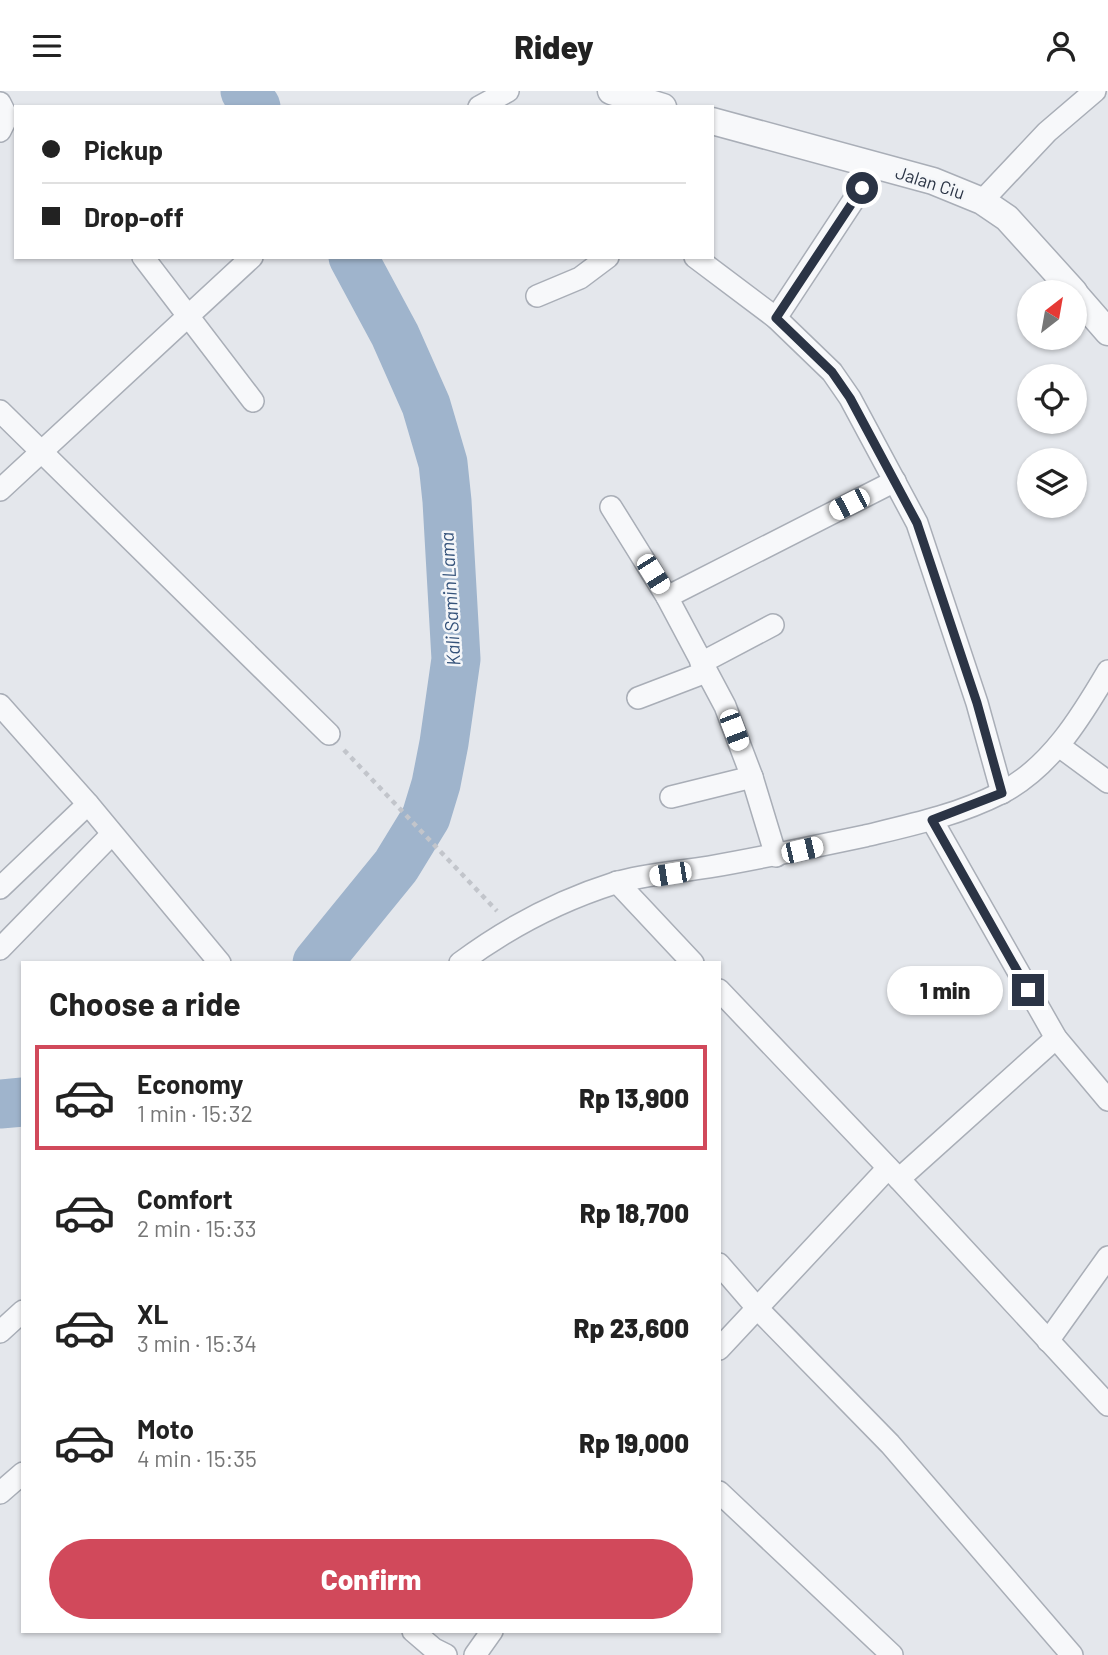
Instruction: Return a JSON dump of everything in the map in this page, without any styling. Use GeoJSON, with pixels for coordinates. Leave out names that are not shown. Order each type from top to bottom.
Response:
{"type":"FeatureCollection","features":[{"type":"Feature","properties":{"kind":"street"},"geometry":{"type":"LineString","coordinates":[[611,91],[656,105]]}},
{"type":"Feature","properties":{"kind":"street"},"geometry":{"type":"LineString","coordinates":[[982,201],[1047,132],[1095,91]]}},
{"type":"Feature","properties":{"kind":"street"},"geometry":{"type":"LineString","coordinates":[[485,105],[511,97]]}},
{"type":"Feature","properties":{"kind":"street"},"geometry":{"type":"LineString","coordinates":[[0,103],[7,117],[0,131]]}},
{"type":"Feature","properties":{"kind":"street","name":"Jalan Ciu"},"geometry":{"type":"LineString","coordinates":[[714,122],[933,181],[982,201],[1007,218],[1062,280]]}},
{"type":"Feature","properties":{"kind":"street"},"geometry":{"type":"LineString","coordinates":[[776,318],[876,166]]}},
{"type":"Feature","properties":{"kind":"street"},"geometry":{"type":"LineString","coordinates":[[145,259],[253,401]]}},
{"type":"Feature","properties":{"kind":"street"},"geometry":{"type":"LineString","coordinates":[[0,490],[250,259]]}},
{"type":"Feature","properties":{"kind":"street"},"geometry":{"type":"LineString","coordinates":[[537,296],[580,278],[605,259]]}},
{"type":"Feature","properties":{"kind":"street"},"geometry":{"type":"LineString","coordinates":[[698,259],[776,318],[832,372],[850,398],[917,523],[977,703],[1002,793]]}},
{"type":"Feature","properties":{"kind":"street","name":"Jalan Ciu"},"geometry":{"type":"LineString","coordinates":[[1087,308],[1108,332]]}},
{"type":"Feature","properties":{"kind":"street"},"geometry":{"type":"LineString","coordinates":[[0,411],[329,734]]}},
{"type":"Feature","properties":{"kind":"street"},"geometry":{"type":"LineString","coordinates":[[667,597],[895,481]]}},
{"type":"Feature","properties":{"kind":"street"},"geometry":{"type":"LineString","coordinates":[[611,507],[667,597],[725,706],[752,777],[776,856]]}},
{"type":"Feature","properties":{"kind":"street"},"geometry":{"type":"LineString","coordinates":[[638,698],[703,667],[773,625]]}},
{"type":"Feature","properties":{"kind":"street"},"geometry":{"type":"LineString","coordinates":[[465,961],[512,927],[567,900],[617,882],[776,856],[932,820],[1002,793],[1030,773],[1059,746],[1108,671]]}},
{"type":"Feature","properties":{"kind":"street"},"geometry":{"type":"LineString","coordinates":[[0,705],[88,804],[218,961]]}},
{"type":"Feature","properties":{"kind":"street"},"geometry":{"type":"LineString","coordinates":[[1059,746],[1108,782]]}},
{"type":"Feature","properties":{"kind":"street"},"geometry":{"type":"LineString","coordinates":[[671,797],[752,777]]}},
{"type":"Feature","properties":{"kind":"street"},"geometry":{"type":"LineString","coordinates":[[0,888],[88,804]]}},
{"type":"Feature","properties":{"kind":"street"},"geometry":{"type":"LineString","coordinates":[[932,820],[1056,1038],[1108,1100]]}},
{"type":"Feature","properties":{"kind":"street"},"geometry":{"type":"LineString","coordinates":[[0,949],[112,834]]}},
{"type":"Feature","properties":{"kind":"street"},"geometry":{"type":"LineString","coordinates":[[617,882],[691,961]]}},
{"type":"Feature","properties":{"kind":"street"},"geometry":{"type":"LineString","coordinates":[[721,992],[1108,1405]]}},
{"type":"Feature","properties":{"kind":"street"},"geometry":{"type":"LineString","coordinates":[[721,1347],[893,1173],[1056,1038]]}},
{"type":"Feature","properties":{"kind":"street"},"geometry":{"type":"LineString","coordinates":[[1048,1341],[1108,1257]]}},
{"type":"Feature","properties":{"kind":"street"},"geometry":{"type":"LineString","coordinates":[[721,1266],[757,1308],[890,1444],[1072,1655]]}},
{"type":"Feature","properties":{"kind":"street"},"geometry":{"type":"LineString","coordinates":[[0,1332],[21,1313]]}},
{"type":"Feature","properties":{"kind":"street"},"geometry":{"type":"LineString","coordinates":[[0,1493],[21,1475]]}},
{"type":"Feature","properties":{"kind":"street"},"geometry":{"type":"LineString","coordinates":[[721,1494],[892,1655]]}},
{"type":"Feature","properties":{"kind":"street"},"geometry":{"type":"LineString","coordinates":[[415,1633],[433,1649],[446,1655]]}},
{"type":"Feature","properties":{"kind":"street"},"geometry":{"type":"LineString","coordinates":[[475,1655],[491,1633]]}},
{"type":"Feature","properties":{"kind":"path"},"geometry":{"type":"LineString","coordinates":[[329,734],[512,927]]}},
{"type":"Feature","properties":{"kind":"waterway","name":"Kali Samin Lama"},"geometry":{"type":"LineString","coordinates":[[245,91],[255,105]]}},
{"type":"Feature","properties":{"kind":"waterway","name":"Kali Samin Lama"},"geometry":{"type":"LineString","coordinates":[[319,961],[396,866],[426,817],[444,743],[456,659],[443,463],[426,405],[395,335],[354,259]]}},
{"type":"Feature","properties":{"kind":"waterway","name":"Kali Samin Lama"},"geometry":{"type":"LineString","coordinates":[[0,1104],[21,1102]]}},
{"type":"Feature","properties":{"kind":"route"},"geometry":{"type":"LineString","coordinates":[[862,188],[776,318],[832,372],[850,398],[917,523],[977,703],[1002,793],[932,820],[1028,990]]}}]}
